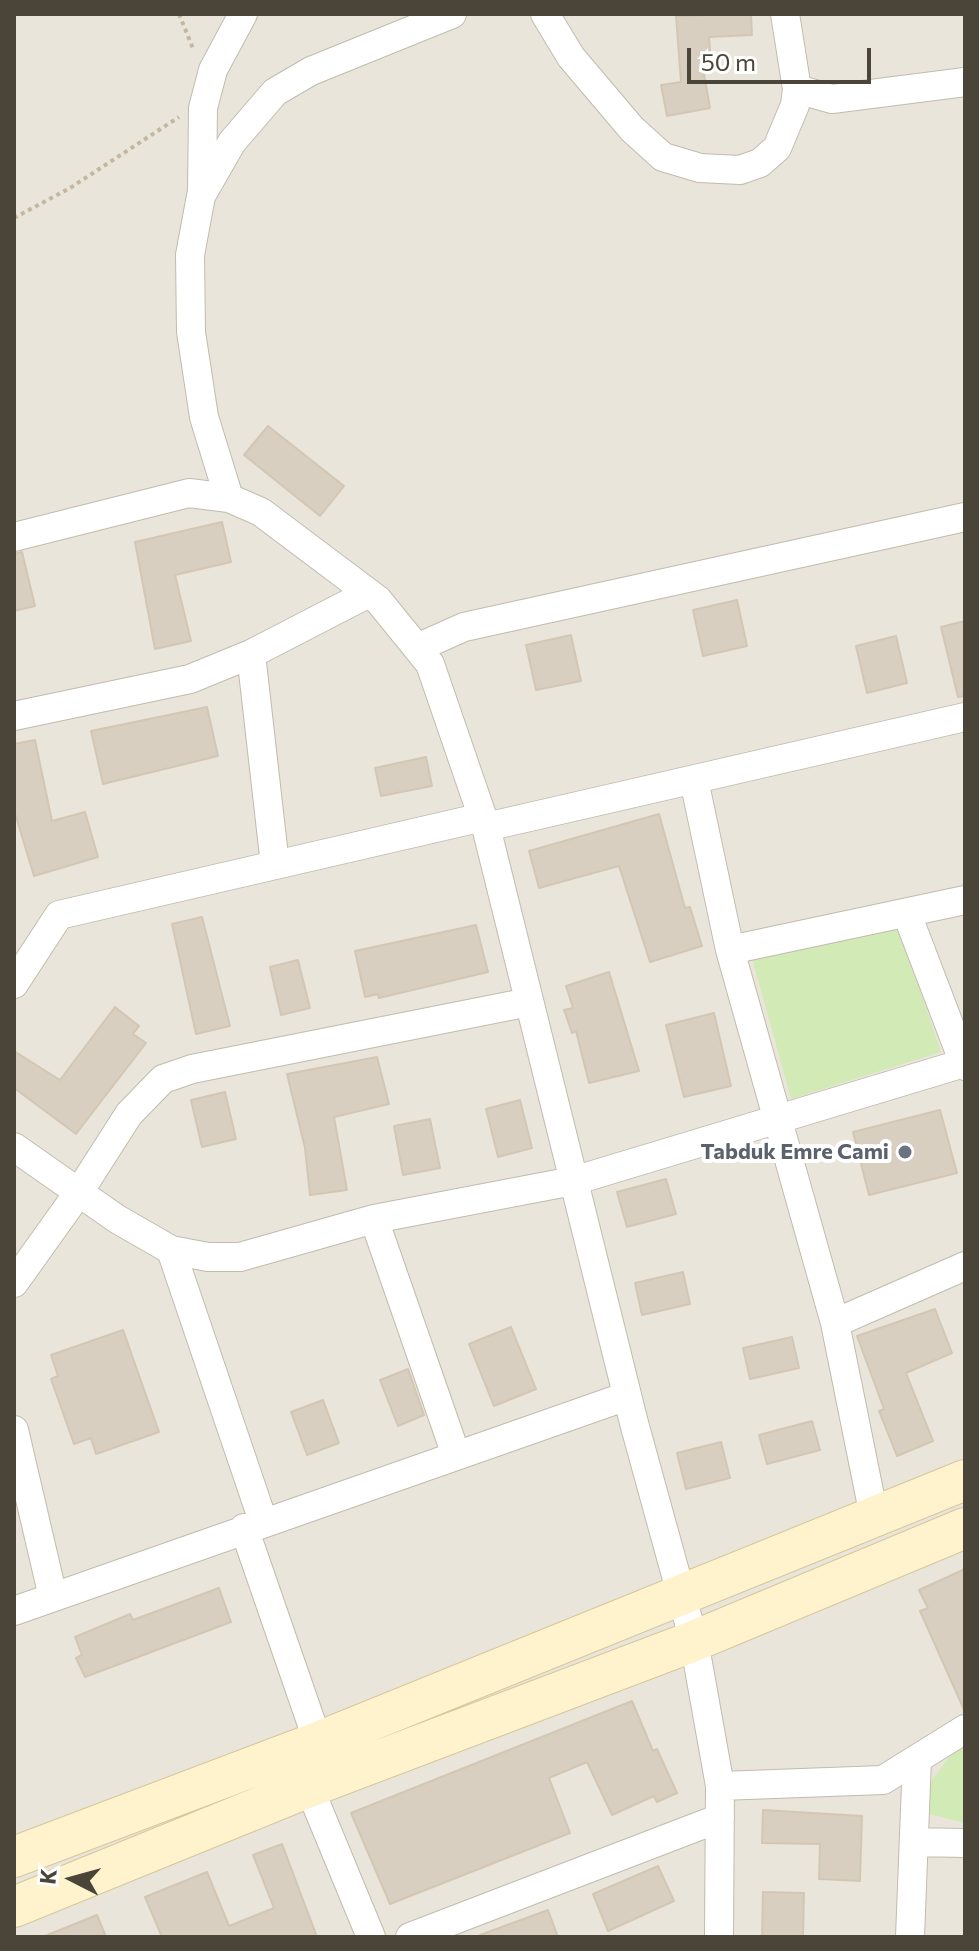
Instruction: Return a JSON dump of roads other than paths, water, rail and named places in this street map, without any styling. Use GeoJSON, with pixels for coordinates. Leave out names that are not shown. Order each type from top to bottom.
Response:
{"type":"FeatureCollection","features":[{"type":"Feature","properties":{"kind":"street"},"geometry":{"type":"LineString","coordinates":[[229,498],[204,417],[191,332],[190,255],[201,196],[203,108],[213,70],[243,14]]}},
{"type":"Feature","properties":{"kind":"street"},"geometry":{"type":"LineString","coordinates":[[201,196],[232,142],[275,92],[311,71],[452,14]]}},
{"type":"Feature","properties":{"kind":"street"},"geometry":{"type":"LineString","coordinates":[[545,14],[571,57],[632,129],[663,157],[700,168],[740,170],[760,163],[777,148],[795,105],[797,89],[785,14]]}},
{"type":"Feature","properties":{"kind":"street"},"geometry":{"type":"LineString","coordinates":[[797,89],[832,99],[965,82]]}},
{"type":"Feature","properties":{"kind":"street"},"geometry":{"type":"LineString","coordinates":[[14,537],[189,493],[229,498],[261,512],[369,593],[430,664],[484,822],[627,1396],[694,1641],[720,1786],[719,1937]]}},
{"type":"Feature","properties":{"kind":"street"},"geometry":{"type":"LineString","coordinates":[[417,648],[464,627],[965,517]]}},
{"type":"Feature","properties":{"kind":"street"},"geometry":{"type":"LineString","coordinates":[[14,716],[190,679],[251,654],[369,593]]}},
{"type":"Feature","properties":{"kind":"street"},"geometry":{"type":"LineString","coordinates":[[251,654],[275,865]]}},
{"type":"Feature","properties":{"kind":"street"},"geometry":{"type":"LineString","coordinates":[[14,984],[59,915],[275,865],[694,780],[965,717]]}},
{"type":"Feature","properties":{"kind":"street"},"geometry":{"type":"LineString","coordinates":[[694,780],[730,950],[835,1323],[874,1516]]}},
{"type":"Feature","properties":{"kind":"street"},"geometry":{"type":"LineString","coordinates":[[730,950],[965,900]]}},
{"type":"Feature","properties":{"kind":"street"},"geometry":{"type":"LineString","coordinates":[[14,1147],[171,1250],[208,1257],[240,1257],[374,1219],[573,1181],[964,1065],[907,914]]}},
{"type":"Feature","properties":{"kind":"street"},"geometry":{"type":"LineString","coordinates":[[14,1283],[79,1192],[129,1114],[163,1079],[192,1069],[529,1002]]}},
{"type":"Feature","properties":{"kind":"street"},"geometry":{"type":"LineString","coordinates":[[374,1219],[456,1455]]}},
{"type":"Feature","properties":{"kind":"street"},"geometry":{"type":"LineString","coordinates":[[171,1250],[318,1742]]}},
{"type":"Feature","properties":{"kind":"street"},"geometry":{"type":"LineString","coordinates":[[835,1323],[965,1266]]}},
{"type":"Feature","properties":{"kind":"street"},"geometry":{"type":"LineString","coordinates":[[14,1611],[627,1396]]}},
{"type":"Feature","properties":{"kind":"street"},"geometry":{"type":"LineString","coordinates":[[14,1430],[53,1597]]}},
{"type":"Feature","properties":{"kind":"street"},"geometry":{"type":"LineString","coordinates":[[14,1857],[318,1742],[965,1480]]}},
{"type":"Feature","properties":{"kind":"street"},"geometry":{"type":"LineString","coordinates":[[14,1907],[309,1787],[694,1641],[965,1528]]}},
{"type":"Feature","properties":{"kind":"street"},"geometry":{"type":"LineString","coordinates":[[720,1786],[883,1780],[965,1729]]}},
{"type":"Feature","properties":{"kind":"street"},"geometry":{"type":"LineString","coordinates":[[910,1937],[917,1759]]}},
{"type":"Feature","properties":{"kind":"street"},"geometry":{"type":"LineString","coordinates":[[309,1787],[371,1937]]}},
{"type":"Feature","properties":{"kind":"street"},"geometry":{"type":"LineString","coordinates":[[410,1937],[720,1818]]}},
{"type":"Feature","properties":{"kind":"street"},"geometry":{"type":"LineString","coordinates":[[914,1842],[965,1843]]}},
{"type":"Feature","properties":{"kind":"place","name":"Tabduk Emre Cami"},"geometry":{"type":"Point","coordinates":[905,1152]}}]}
